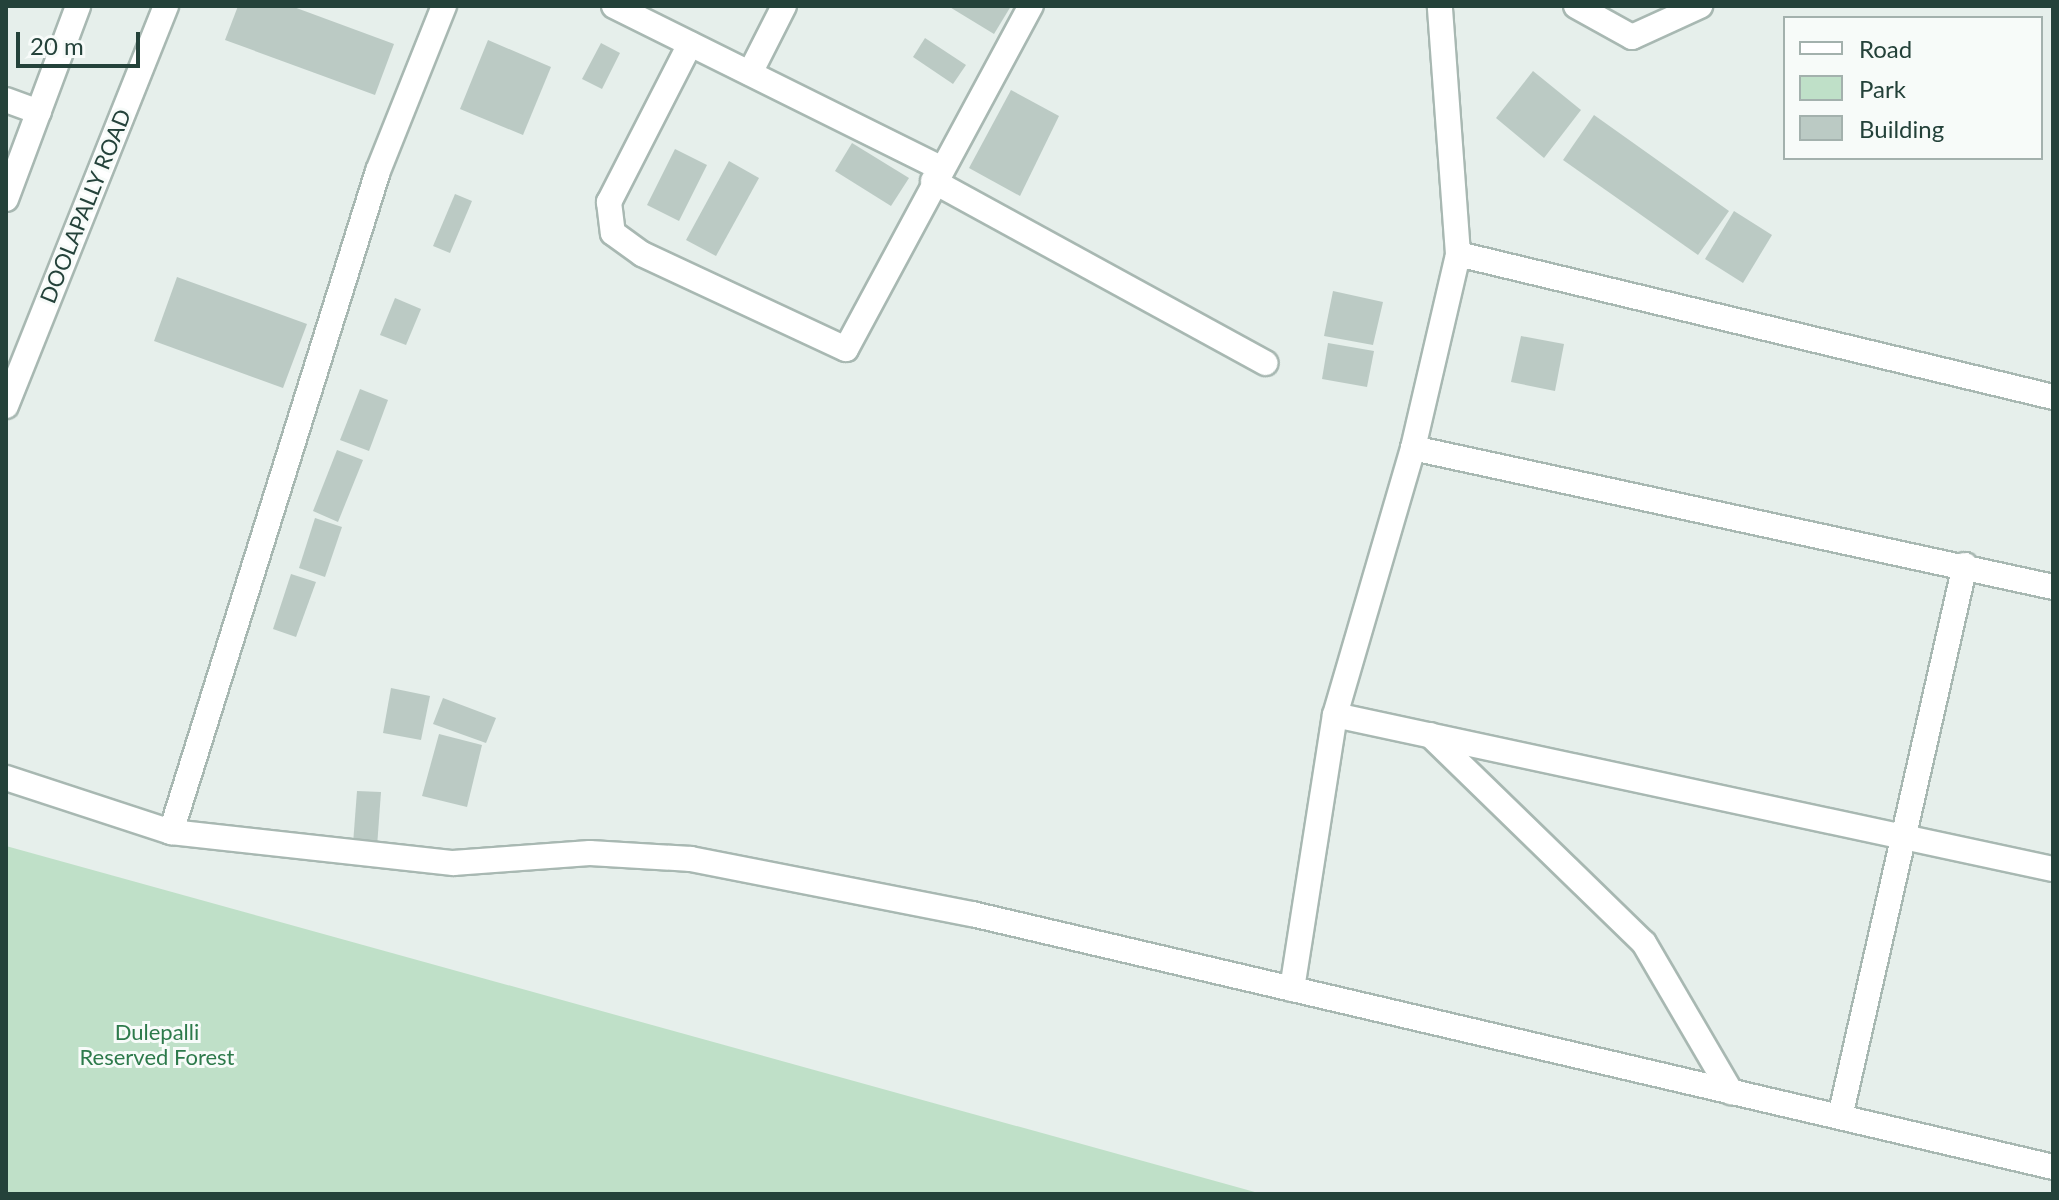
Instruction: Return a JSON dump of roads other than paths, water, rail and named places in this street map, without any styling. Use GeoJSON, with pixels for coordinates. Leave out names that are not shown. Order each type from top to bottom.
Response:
{"type":"FeatureCollection","features":[{"type":"Feature","properties":{"kind":"street"},"geometry":{"type":"LineString","coordinates":[[6,199],[78,6]]}},
{"type":"Feature","properties":{"kind":"street","name":"DOOLAPALLY ROAD"},"geometry":{"type":"LineString","coordinates":[[6,406],[166,6]]}},
{"type":"Feature","properties":{"kind":"street"},"geometry":{"type":"LineString","coordinates":[[171,832],[378,171],[444,6]]}},
{"type":"Feature","properties":{"kind":"street"},"geometry":{"type":"LineString","coordinates":[[614,6],[750,73],[937,175],[1265,363]]}},
{"type":"Feature","properties":{"kind":"street"},"geometry":{"type":"LineString","coordinates":[[750,73],[784,6]]}},
{"type":"Feature","properties":{"kind":"street"},"geometry":{"type":"LineString","coordinates":[[690,44],[609,202],[613,233],[642,254],[846,349],[937,175],[1031,6]]}},
{"type":"Feature","properties":{"kind":"street"},"geometry":{"type":"LineString","coordinates":[[1292,989],[1335,715],[1413,448],[1458,254],[1440,6]]}},
{"type":"Feature","properties":{"kind":"street"},"geometry":{"type":"LineString","coordinates":[[1576,6],[1632,37],[1700,6]]}},
{"type":"Feature","properties":{"kind":"street"},"geometry":{"type":"LineString","coordinates":[[6,100],[39,112]]}},
{"type":"Feature","properties":{"kind":"street"},"geometry":{"type":"LineString","coordinates":[[1458,254],[2053,397]]}},
{"type":"Feature","properties":{"kind":"street"},"geometry":{"type":"LineString","coordinates":[[1413,448],[1965,565],[2053,587]]}},
{"type":"Feature","properties":{"kind":"street"},"geometry":{"type":"LineString","coordinates":[[1840,1117],[1965,565]]}},
{"type":"Feature","properties":{"kind":"street"},"geometry":{"type":"LineString","coordinates":[[1335,715],[2053,869]]}},
{"type":"Feature","properties":{"kind":"street"},"geometry":{"type":"LineString","coordinates":[[1430,735],[1644,943],[1731,1092]]}},
{"type":"Feature","properties":{"kind":"street"},"geometry":{"type":"LineString","coordinates":[[6,778],[171,832],[453,863],[590,853],[691,859],[972,914],[2053,1167]]}},
{"type":"Feature","properties":{"kind":"park label","name":"Dulepalli Reserved Forest"},"geometry":{"type":"Point","coordinates":[157,1044]}}]}
